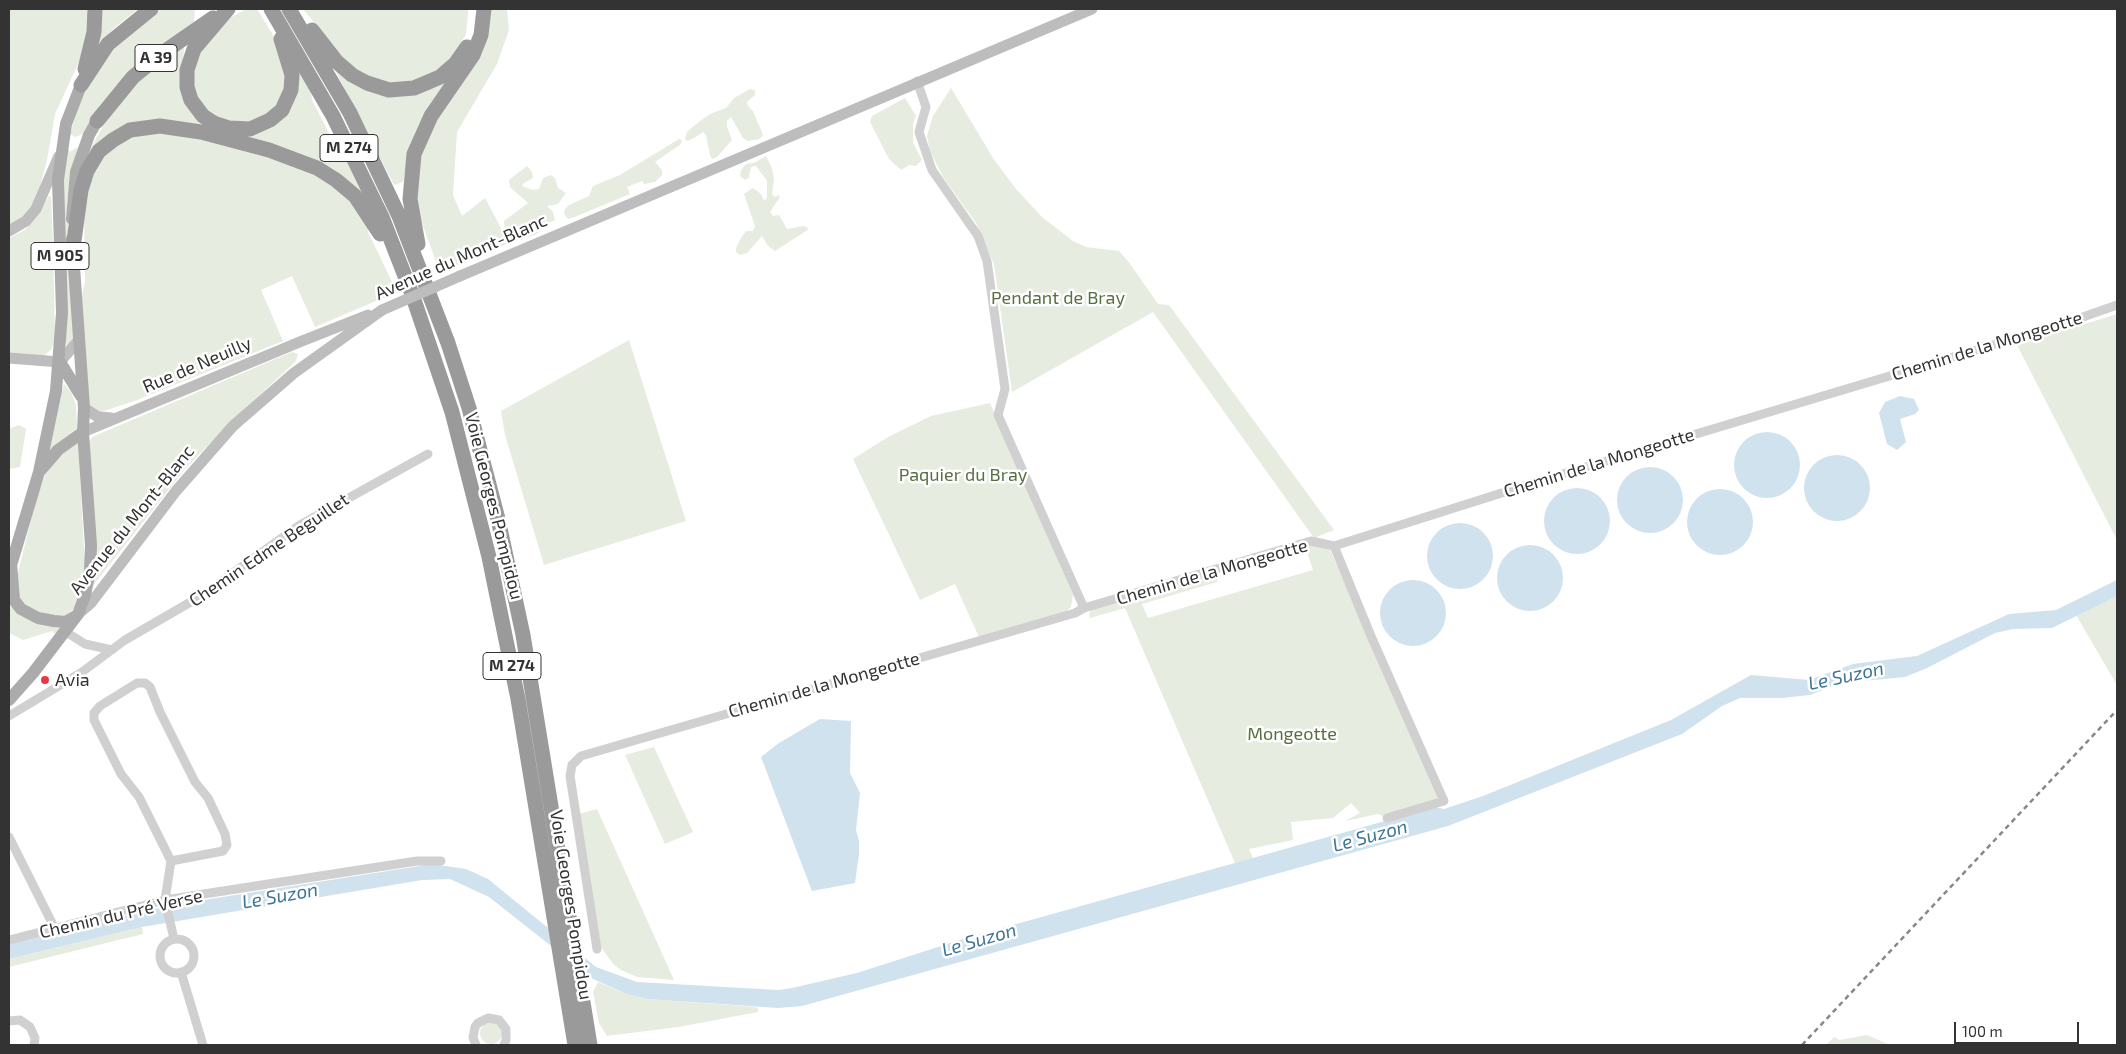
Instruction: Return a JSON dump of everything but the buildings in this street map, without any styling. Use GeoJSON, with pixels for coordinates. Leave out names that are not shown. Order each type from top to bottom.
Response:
{"type":"FeatureCollection","features":[{"type":"Feature","properties":{"kind":"highway"},"geometry":{"type":"LineString","coordinates":[[80,85],[93,37],[95,9]]}},
{"type":"Feature","properties":{"kind":"highway","name":"A 39"},"geometry":{"type":"LineString","coordinates":[[80,85],[108,44],[151,9]]}},
{"type":"Feature","properties":{"kind":"highway"},"geometry":{"type":"LineString","coordinates":[[227,9],[194,49],[187,70],[187,87],[191,100],[203,116],[222,126],[243,130],[264,124],[276,115],[286,103],[291,90],[290,66],[271,9]]}},
{"type":"Feature","properties":{"kind":"highway","name":"A 39"},"geometry":{"type":"LineString","coordinates":[[97,121],[120,90],[145,66],[227,9]]}},
{"type":"Feature","properties":{"kind":"highway","name":"Voie Georges Pompidou"},"geometry":{"type":"LineString","coordinates":[[271,9],[329,108],[382,217],[412,294],[452,412],[490,557],[518,699],[575,1045]]}},
{"type":"Feature","properties":{"kind":"highway","name":"Voie Georges Pompidou"},"geometry":{"type":"LineString","coordinates":[[289,9],[354,122],[400,216],[426,282],[469,408],[488,473],[509,568],[534,703],[590,1045]]}},
{"type":"Feature","properties":{"kind":"highway"},"geometry":{"type":"LineString","coordinates":[[294,9],[346,70],[376,86],[398,90],[414,88],[432,82],[455,64],[469,40],[474,9]]}},
{"type":"Feature","properties":{"kind":"highway"},"geometry":{"type":"LineString","coordinates":[[426,282],[411,211],[410,177],[414,154],[431,116],[473,55],[481,35],[484,9]]}},
{"type":"Feature","properties":{"kind":"highway"},"geometry":{"type":"LineString","coordinates":[[72,248],[81,190],[87,171],[99,152],[112,140],[130,130],[160,126],[178,128],[285,154],[317,168],[336,180],[355,196],[371,217],[412,294]]}},
{"type":"Feature","properties":{"kind":"main road","name":"Avenue du Mont-Blanc"},"geometry":{"type":"LineString","coordinates":[[9,700],[66,632],[78,614],[91,602],[128,551],[203,459],[233,426],[308,362],[382,310],[1092,9]]}},
{"type":"Feature","properties":{"kind":"main road","name":"Rue de Neuilly"},"geometry":{"type":"LineString","coordinates":[[10,567],[39,472],[56,391],[60,362],[62,283],[57,208],[61,150],[70,110],[80,85]]}},
{"type":"Feature","properties":{"kind":"main road","name":"M 905"},"geometry":{"type":"LineString","coordinates":[[78,614],[85,596],[91,556],[72,248],[72,198],[76,172],[89,135],[97,121]]}},
{"type":"Feature","properties":{"kind":"main road"},"geometry":{"type":"LineString","coordinates":[[9,231],[26,221],[36,209],[61,150]]}},
{"type":"Feature","properties":{"kind":"main road","name":"Rue de Neuilly"},"geometry":{"type":"LineString","coordinates":[[39,472],[58,450],[83,432],[302,340],[382,310]]}},
{"type":"Feature","properties":{"kind":"main road"},"geometry":{"type":"LineString","coordinates":[[302,340],[308,362]]}},
{"type":"Feature","properties":{"kind":"main road"},"geometry":{"type":"LineString","coordinates":[[60,362],[78,341]]}},
{"type":"Feature","properties":{"kind":"main road"},"geometry":{"type":"LineString","coordinates":[[9,358],[60,362]]}},
{"type":"Feature","properties":{"kind":"main road"},"geometry":{"type":"LineString","coordinates":[[60,362],[83,403],[98,418],[115,418]]}},
{"type":"Feature","properties":{"kind":"main road"},"geometry":{"type":"LineString","coordinates":[[10,567],[14,600],[21,609],[38,618],[54,621],[66,622],[78,614]]}},
{"type":"Feature","properties":{"kind":"street"},"geometry":{"type":"LineString","coordinates":[[917,82],[926,107],[920,132],[932,170],[978,236],[988,260],[1005,389],[998,415],[1084,608]]}},
{"type":"Feature","properties":{"kind":"street","name":"Chemin de la Mongeotte"},"geometry":{"type":"LineString","coordinates":[[597,948],[570,776],[572,765],[581,756],[1075,613],[1084,608],[1311,541],[1334,546],[1536,482],[2063,324],[2117,305]]}},
{"type":"Feature","properties":{"kind":"street","name":"Chemin Edme Beguillet"},"geometry":{"type":"LineString","coordinates":[[9,716],[201,596],[300,525],[428,454]]}},
{"type":"Feature","properties":{"kind":"street"},"geometry":{"type":"LineString","coordinates":[[1334,546],[1367,627],[1444,801],[1388,818]]}},
{"type":"Feature","properties":{"kind":"street"},"geometry":{"type":"LineString","coordinates":[[66,632],[85,644],[112,650]]}},
{"type":"Feature","properties":{"kind":"street"},"geometry":{"type":"LineString","coordinates":[[171,861],[223,851],[227,845],[225,834],[208,798],[194,782],[150,687],[145,683],[137,683],[100,706],[94,713],[94,720],[121,774],[139,797],[171,861],[165,900],[174,939]]}},
{"type":"Feature","properties":{"kind":"street"},"geometry":{"type":"LineString","coordinates":[[9,837],[55,929]]}},
{"type":"Feature","properties":{"kind":"street","name":"Chemin du Pré Verse"},"geometry":{"type":"LineString","coordinates":[[9,940],[165,900],[441,860]]}},
{"type":"Feature","properties":{"kind":"street"},"geometry":{"type":"LineString","coordinates":[[174,939],[185,941],[190,945],[194,955],[190,966],[181,972],[170,971],[162,964],[160,959],[165,944],[174,939]]}},
{"type":"Feature","properties":{"kind":"street"},"geometry":{"type":"LineString","coordinates":[[181,972],[203,1045]]}},
{"type":"Feature","properties":{"kind":"street"},"geometry":{"type":"LineString","coordinates":[[474,1045],[473,1032],[478,1023],[488,1018],[494,1018],[503,1024],[506,1029],[504,1045]]}},
{"type":"Feature","properties":{"kind":"street"},"geometry":{"type":"LineString","coordinates":[[9,1021],[20,1020],[30,1027],[35,1038],[34,1045]]}},
{"type":"Feature","properties":{"kind":"green space"},"geometry":{"type":"Polygon","coordinates":[[[9,9],[90,9],[90,30],[83,53],[55,114],[47,160],[37,198],[23,217],[9,227],[9,9]]]}},
{"type":"Feature","properties":{"kind":"green space"},"geometry":{"type":"Polygon","coordinates":[[[99,9],[138,9],[113,29],[96,48],[99,9]]]}},
{"type":"Feature","properties":{"kind":"green space"},"geometry":{"type":"Polygon","coordinates":[[[161,9],[195,9],[194,22],[127,74],[100,105],[83,134],[75,137],[70,134],[83,91],[102,60],[136,26],[161,9]]]}},
{"type":"Feature","properties":{"kind":"green space"},"geometry":{"type":"Polygon","coordinates":[[[246,9],[257,9],[273,35],[283,59],[286,89],[271,113],[249,123],[230,123],[213,116],[197,99],[192,77],[200,50],[230,18],[246,9]]]}},
{"type":"Feature","properties":{"kind":"green space"},"geometry":{"type":"Polygon","coordinates":[[[303,9],[468,9],[468,14],[466,34],[450,62],[419,81],[401,84],[371,79],[349,66],[303,9]]]}},
{"type":"Feature","properties":{"kind":"green space"},"geometry":{"type":"Polygon","coordinates":[[[490,9],[507,9],[509,30],[497,64],[457,132],[453,195],[462,216],[485,198],[509,243],[440,273],[416,206],[418,156],[490,9]]]}},
{"type":"Feature","properties":{"kind":"green space"},"geometry":{"type":"Polygon","coordinates":[[[184,47],[183,62],[211,129],[154,121],[91,154],[88,153],[111,112],[144,76],[184,47]]]}},
{"type":"Feature","properties":{"kind":"green space"},"geometry":{"type":"Polygon","coordinates":[[[332,64],[371,91],[450,75],[406,166],[403,182],[394,185],[332,64]]]}},
{"type":"Feature","properties":{"kind":"green space"},"geometry":{"type":"Polygon","coordinates":[[[298,70],[311,91],[312,100],[330,135],[351,167],[363,194],[244,138],[262,131],[298,70]]]}},
{"type":"Feature","properties":{"kind":"green space","name":"Pendant de Bray"},"geometry":{"type":"Polygon","coordinates":[[[951,88],[993,158],[1016,189],[1042,217],[1073,241],[1086,247],[1119,251],[1158,304],[1169,305],[1334,530],[1314,538],[1153,312],[1012,392],[994,264],[976,223],[943,177],[930,151],[927,136],[933,116],[951,88]]]}},
{"type":"Feature","properties":{"kind":"green space"},"geometry":{"type":"Polygon","coordinates":[[[750,89],[755,90],[755,95],[747,102],[763,135],[760,139],[748,141],[743,138],[731,117],[727,121],[727,127],[732,140],[717,157],[712,159],[706,135],[703,132],[687,141],[685,139],[687,132],[700,121],[710,114],[726,108],[734,98],[750,89]]]}},
{"type":"Feature","properties":{"kind":"green space"},"geometry":{"type":"Polygon","coordinates":[[[905,98],[916,116],[913,123],[913,143],[922,160],[916,166],[909,165],[901,170],[889,159],[870,122],[872,116],[905,98]]]}},
{"type":"Feature","properties":{"kind":"green space"},"geometry":{"type":"Polygon","coordinates":[[[178,132],[304,166],[345,194],[368,223],[368,232],[397,292],[315,327],[292,276],[261,290],[283,341],[137,400],[98,413],[89,405],[82,296],[85,282],[84,202],[97,164],[111,147],[138,134],[178,132]]]}},
{"type":"Feature","properties":{"kind":"green space"},"geometry":{"type":"Polygon","coordinates":[[[679,139],[682,140],[681,144],[655,162],[662,170],[662,175],[655,182],[644,184],[642,181],[627,187],[630,194],[572,218],[568,219],[564,214],[565,209],[569,205],[589,196],[593,186],[620,175],[679,139]]]}},
{"type":"Feature","properties":{"kind":"green space"},"geometry":{"type":"Polygon","coordinates":[[[67,147],[70,152],[78,147],[67,202],[74,337],[70,345],[66,346],[62,198],[67,147]]]}},
{"type":"Feature","properties":{"kind":"green space"},"geometry":{"type":"Polygon","coordinates":[[[766,156],[772,168],[774,179],[772,194],[775,197],[779,195],[780,197],[770,212],[773,216],[779,215],[787,229],[804,226],[809,229],[775,251],[768,246],[762,236],[747,253],[740,255],[736,252],[736,248],[741,238],[746,231],[753,231],[755,226],[744,194],[753,188],[761,194],[763,199],[766,200],[767,196],[767,181],[756,166],[751,167],[749,178],[745,180],[740,176],[741,170],[746,164],[754,163],[766,156]]]}},
{"type":"Feature","properties":{"kind":"green space"},"geometry":{"type":"Polygon","coordinates":[[[527,166],[532,172],[533,178],[522,186],[533,190],[539,189],[543,178],[551,175],[555,178],[558,188],[566,193],[558,204],[547,206],[553,212],[555,220],[549,223],[545,221],[542,230],[535,235],[520,239],[512,238],[505,234],[504,221],[528,203],[510,187],[509,180],[527,166]]]}},
{"type":"Feature","properties":{"kind":"green space"},"geometry":{"type":"Polygon","coordinates":[[[49,196],[51,197],[53,243],[55,339],[51,350],[43,356],[9,353],[9,238],[25,230],[49,196]]]}},
{"type":"Feature","properties":{"kind":"green space"},"geometry":{"type":"Polygon","coordinates":[[[2117,314],[2117,540],[2017,345],[2117,314]]]}},
{"type":"Feature","properties":{"kind":"green space"},"geometry":{"type":"Polygon","coordinates":[[[629,340],[686,521],[544,565],[505,435],[501,411],[629,340]]]}},
{"type":"Feature","properties":{"kind":"green space"},"geometry":{"type":"Polygon","coordinates":[[[292,352],[298,354],[296,361],[233,420],[186,468],[91,588],[89,443],[92,437],[292,352]]]}},
{"type":"Feature","properties":{"kind":"green space"},"geometry":{"type":"Polygon","coordinates":[[[64,384],[71,392],[76,405],[77,428],[49,451],[64,384]]]}},
{"type":"Feature","properties":{"kind":"green space","name":"Paquier du Bray"},"geometry":{"type":"Polygon","coordinates":[[[990,403],[1073,595],[1071,607],[1065,612],[979,637],[955,584],[920,600],[853,459],[888,437],[931,416],[990,403]]]}},
{"type":"Feature","properties":{"kind":"green space"},"geometry":{"type":"Polygon","coordinates":[[[19,425],[26,429],[20,467],[9,469],[9,429],[19,425]]]}},
{"type":"Feature","properties":{"kind":"green space"},"geometry":{"type":"Polygon","coordinates":[[[78,442],[85,565],[82,587],[73,609],[66,616],[53,617],[25,607],[18,596],[17,577],[35,503],[46,473],[56,459],[78,442]]]}},
{"type":"Feature","properties":{"kind":"green space","name":"Mongeotte"},"geometry":{"type":"Polygon","coordinates":[[[1316,545],[1330,550],[1438,795],[1436,801],[1384,816],[1378,814],[1345,821],[1360,813],[1351,803],[1333,818],[1291,822],[1293,840],[1249,849],[1253,858],[1235,863],[1125,608],[1090,618],[1089,614],[1092,609],[1207,575],[1213,575],[1218,579],[1217,582],[1142,604],[1148,618],[1313,570],[1305,546],[1316,545]]]}},
{"type":"Feature","properties":{"kind":"green space"},"geometry":{"type":"Polygon","coordinates":[[[9,595],[63,628],[57,635],[52,631],[23,640],[9,633],[9,595]]]}},
{"type":"Feature","properties":{"kind":"green space"},"geometry":{"type":"Polygon","coordinates":[[[2117,596],[2117,685],[2076,615],[2117,596]]]}},
{"type":"Feature","properties":{"kind":"green space"},"geometry":{"type":"Polygon","coordinates":[[[654,747],[693,832],[665,844],[625,755],[654,747]]]}},
{"type":"Feature","properties":{"kind":"green space"},"geometry":{"type":"Polygon","coordinates":[[[597,809],[674,980],[637,977],[621,970],[613,964],[601,947],[579,814],[597,809]]]}},
{"type":"Feature","properties":{"kind":"green space"},"geometry":{"type":"Polygon","coordinates":[[[142,927],[143,934],[9,967],[9,959],[142,927]]]}},
{"type":"Feature","properties":{"kind":"green space"},"geometry":{"type":"Polygon","coordinates":[[[598,982],[627,994],[647,999],[756,1007],[758,1012],[678,1027],[607,1036],[599,1023],[593,992],[598,982]]]}},
{"type":"Feature","properties":{"kind":"green space"},"geometry":{"type":"Polygon","coordinates":[[[487,1022],[495,1022],[502,1029],[502,1037],[495,1044],[487,1044],[480,1037],[480,1029],[487,1022]]]}},
{"type":"Feature","properties":{"kind":"green space"},"geometry":{"type":"Polygon","coordinates":[[[1867,1035],[1890,1045],[1826,1045],[1834,1037],[1840,1040],[1867,1035]]]}},
{"type":"Feature","properties":{"kind":"water"},"geometry":{"type":"Polygon","coordinates":[[[1900,396],[1914,399],[1919,410],[1915,414],[1900,419],[1906,442],[1897,450],[1887,444],[1879,413],[1885,402],[1900,396]]]}},
{"type":"Feature","properties":{"kind":"water"},"geometry":{"type":"Polygon","coordinates":[[[1767,432],[1780,435],[1790,442],[1797,452],[1800,465],[1797,478],[1790,488],[1780,495],[1767,498],[1754,495],[1744,488],[1737,478],[1734,465],[1737,452],[1744,442],[1754,435],[1767,432]]]}},
{"type":"Feature","properties":{"kind":"water"},"geometry":{"type":"Polygon","coordinates":[[[1837,455],[1850,458],[1860,465],[1867,475],[1870,488],[1867,501],[1860,511],[1850,518],[1837,521],[1824,518],[1814,511],[1807,501],[1804,488],[1807,475],[1814,465],[1824,458],[1837,455]]]}},
{"type":"Feature","properties":{"kind":"water"},"geometry":{"type":"Polygon","coordinates":[[[1650,467],[1663,470],[1673,477],[1680,487],[1683,500],[1680,513],[1673,523],[1663,530],[1650,533],[1637,530],[1627,523],[1620,513],[1617,500],[1620,487],[1627,477],[1637,470],[1650,467]]]}},
{"type":"Feature","properties":{"kind":"water"},"geometry":{"type":"Polygon","coordinates":[[[1577,488],[1590,491],[1600,498],[1607,508],[1610,521],[1607,534],[1600,544],[1590,551],[1577,554],[1564,551],[1554,544],[1547,534],[1544,521],[1547,508],[1554,498],[1564,491],[1577,488]]]}},
{"type":"Feature","properties":{"kind":"water"},"geometry":{"type":"Polygon","coordinates":[[[1720,489],[1733,492],[1743,499],[1750,509],[1753,522],[1750,535],[1743,545],[1733,552],[1720,555],[1707,552],[1697,545],[1690,535],[1687,522],[1690,509],[1697,499],[1707,492],[1720,489]]]}},
{"type":"Feature","properties":{"kind":"water"},"geometry":{"type":"Polygon","coordinates":[[[1460,523],[1473,526],[1483,533],[1490,543],[1493,556],[1490,569],[1483,579],[1473,586],[1460,589],[1447,586],[1437,579],[1430,569],[1427,556],[1430,543],[1437,533],[1447,526],[1460,523]]]}},
{"type":"Feature","properties":{"kind":"water"},"geometry":{"type":"Polygon","coordinates":[[[1530,545],[1543,548],[1553,555],[1560,565],[1563,578],[1560,591],[1553,601],[1543,608],[1530,611],[1517,608],[1507,601],[1500,591],[1497,578],[1500,565],[1507,555],[1517,548],[1530,545]]]}},
{"type":"Feature","properties":{"kind":"water"},"geometry":{"type":"Polygon","coordinates":[[[1413,580],[1426,583],[1436,590],[1443,600],[1446,613],[1443,626],[1436,636],[1426,643],[1413,646],[1400,643],[1390,636],[1383,626],[1380,613],[1383,600],[1390,590],[1400,583],[1413,580]]]}},
{"type":"Feature","properties":{"kind":"water","name":"Le Suzon"},"geometry":{"type":"Polygon","coordinates":[[[2117,580],[2117,596],[2052,628],[2013,629],[1995,633],[1927,668],[1905,677],[1841,683],[1810,695],[1782,698],[1740,698],[1722,706],[1682,734],[1448,826],[802,1006],[778,1008],[647,999],[627,994],[593,979],[489,897],[450,879],[422,880],[142,927],[9,959],[9,942],[172,905],[432,864],[466,869],[488,879],[596,967],[637,982],[779,990],[792,988],[857,973],[963,939],[1435,807],[1444,809],[1483,796],[1671,720],[1751,675],[1809,680],[1853,664],[1917,656],[2009,614],[2056,610],[2117,580]]]}},
{"type":"Feature","properties":{"kind":"water"},"geometry":{"type":"Polygon","coordinates":[[[820,719],[851,721],[850,773],[860,793],[856,830],[859,841],[859,854],[855,883],[812,891],[761,757],[779,743],[820,719]]]}},
{"type":"Feature","properties":{"kind":"railway"},"geometry":{"type":"LineString","coordinates":[[1802,1045],[2117,710]]}},
{"type":"Feature","properties":{"kind":"place","name":"Avia"},"geometry":{"type":"Point","coordinates":[45,680]}}]}
